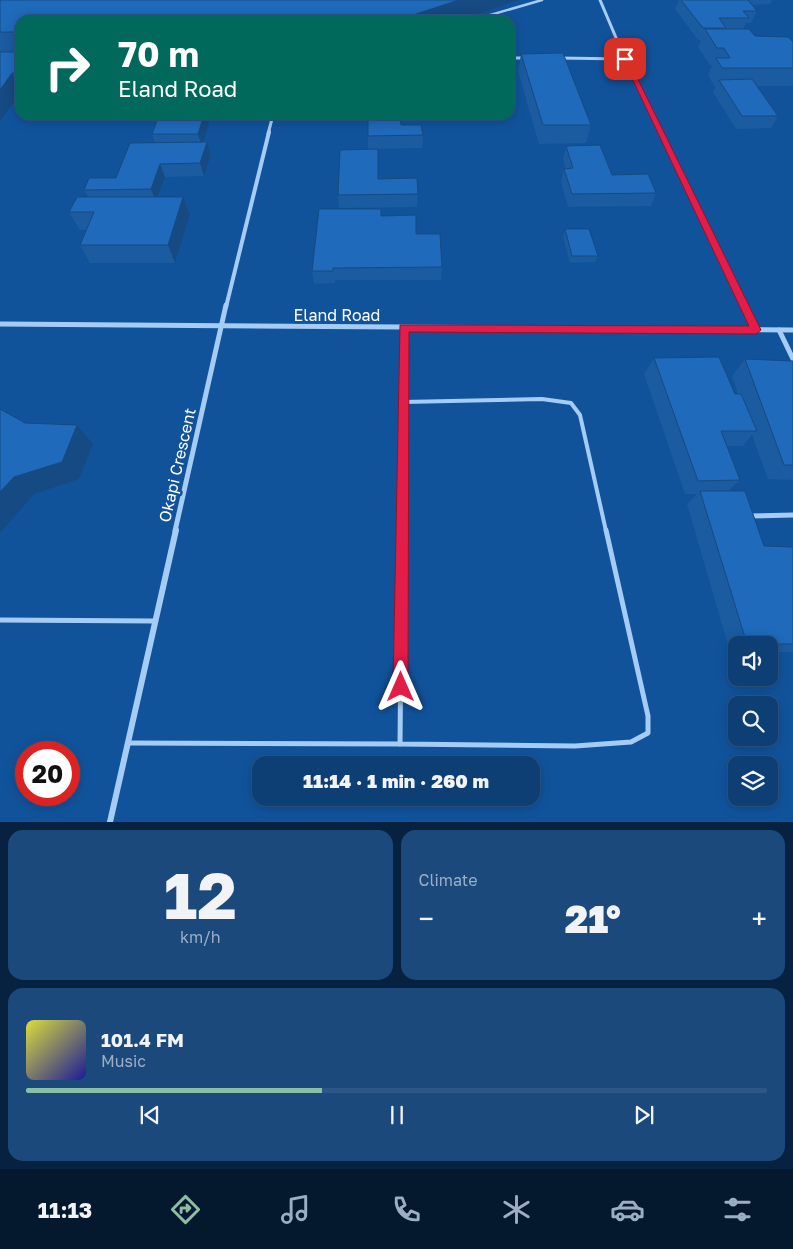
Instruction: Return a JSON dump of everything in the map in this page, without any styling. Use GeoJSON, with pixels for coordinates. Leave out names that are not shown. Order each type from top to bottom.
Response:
{"type":"FeatureCollection","features":[{"type":"Feature","properties":{"kind":"street"},"geometry":{"type":"LineString","coordinates":[[600,0],[625,59],[756,330]]}},
{"type":"Feature","properties":{"kind":"street"},"geometry":{"type":"LineString","coordinates":[[515,58],[529,58]]}},
{"type":"Feature","properties":{"kind":"street"},"geometry":{"type":"LineString","coordinates":[[548,58],[625,59]]}},
{"type":"Feature","properties":{"kind":"street","name":"Okapi Crescent"},"geometry":{"type":"LineString","coordinates":[[110,822],[221,327],[272,120]]}},
{"type":"Feature","properties":{"kind":"street","name":"Eland Road"},"geometry":{"type":"LineString","coordinates":[[0,324],[793,330]]}},
{"type":"Feature","properties":{"kind":"street"},"geometry":{"type":"LineString","coordinates":[[779,330],[793,359]]}},
{"type":"Feature","properties":{"kind":"street"},"geometry":{"type":"LineString","coordinates":[[745,516],[793,515]]}},
{"type":"Feature","properties":{"kind":"lane"},"geometry":{"type":"LineString","coordinates":[[490,15],[542,0]]}},
{"type":"Feature","properties":{"kind":"lane"},"geometry":{"type":"LineString","coordinates":[[400,744],[404,328]]}},
{"type":"Feature","properties":{"kind":"lane"},"geometry":{"type":"LineString","coordinates":[[128,743],[575,746],[631,742],[648,733],[648,716],[580,415],[571,403],[542,399],[403,402]]}},
{"type":"Feature","properties":{"kind":"lane"},"geometry":{"type":"LineString","coordinates":[[0,620],[155,620]]}},
{"type":"Feature","properties":{"kind":"building"},"geometry":{"type":"Polygon","coordinates":[[[0,0],[459,0],[413,15],[15,15],[15,32],[0,32],[0,0]]]}},
{"type":"Feature","properties":{"kind":"building"},"geometry":{"type":"Polygon","coordinates":[[[681,0],[748,0],[757,11],[743,11],[749,18],[719,18],[726,28],[703,28],[681,0]]]}},
{"type":"Feature","properties":{"kind":"building"},"geometry":{"type":"Polygon","coordinates":[[[705,29],[749,29],[755,36],[788,37],[793,42],[793,68],[722,68],[716,58],[730,58],[724,48],[717,48],[705,29]]]}},
{"type":"Feature","properties":{"kind":"building"},"geometry":{"type":"Polygon","coordinates":[[[0,52],[15,52],[15,73],[12,73],[0,90],[0,52]]]}},
{"type":"Feature","properties":{"kind":"building"},"geometry":{"type":"Polygon","coordinates":[[[563,53],[591,125],[543,125],[521,54],[563,53]]]}},
{"type":"Feature","properties":{"kind":"building"},"geometry":{"type":"Polygon","coordinates":[[[752,79],[778,116],[742,116],[719,80],[752,79]]]}},
{"type":"Feature","properties":{"kind":"building"},"geometry":{"type":"Polygon","coordinates":[[[157,120],[202,120],[198,134],[152,134],[157,120]]]}},
{"type":"Feature","properties":{"kind":"building"},"geometry":{"type":"Polygon","coordinates":[[[368,120],[400,120],[401,125],[421,125],[423,135],[368,136],[368,120]]]}},
{"type":"Feature","properties":{"kind":"building"},"geometry":{"type":"Polygon","coordinates":[[[207,142],[200,163],[160,164],[151,189],[84,190],[89,178],[116,178],[130,143],[207,142]]]}},
{"type":"Feature","properties":{"kind":"building"},"geometry":{"type":"Polygon","coordinates":[[[600,145],[612,175],[648,174],[656,193],[572,194],[564,169],[573,168],[566,146],[600,145]]]}},
{"type":"Feature","properties":{"kind":"building"},"geometry":{"type":"Polygon","coordinates":[[[378,149],[378,179],[417,178],[418,194],[338,195],[340,150],[378,149]]]}},
{"type":"Feature","properties":{"kind":"building"},"geometry":{"type":"Polygon","coordinates":[[[77,197],[183,197],[168,245],[80,245],[94,212],[69,212],[77,197]]]}},
{"type":"Feature","properties":{"kind":"building"},"geometry":{"type":"Polygon","coordinates":[[[319,209],[381,209],[381,216],[416,215],[416,234],[440,234],[442,267],[333,268],[333,271],[312,271],[319,209]]]}},
{"type":"Feature","properties":{"kind":"building"},"geometry":{"type":"Polygon","coordinates":[[[565,229],[589,229],[598,256],[572,256],[565,229]]]}},
{"type":"Feature","properties":{"kind":"building"},"geometry":{"type":"Polygon","coordinates":[[[719,357],[735,394],[741,394],[757,431],[721,431],[740,480],[698,481],[654,358],[719,357]]]}},
{"type":"Feature","properties":{"kind":"building"},"geometry":{"type":"Polygon","coordinates":[[[745,359],[793,361],[793,465],[784,465],[745,359]]]}},
{"type":"Feature","properties":{"kind":"building"},"geometry":{"type":"Polygon","coordinates":[[[0,409],[25,423],[77,425],[62,462],[14,477],[0,492],[0,409]]]}},
{"type":"Feature","properties":{"kind":"building"},"geometry":{"type":"Polygon","coordinates":[[[700,491],[745,491],[764,546],[793,547],[793,644],[778,644],[778,636],[745,636],[700,491]]]}},
{"type":"Feature","properties":{"kind":"route"},"geometry":{"type":"LineString","coordinates":[[401,687],[404,328],[756,330],[625,59]]}}]}
